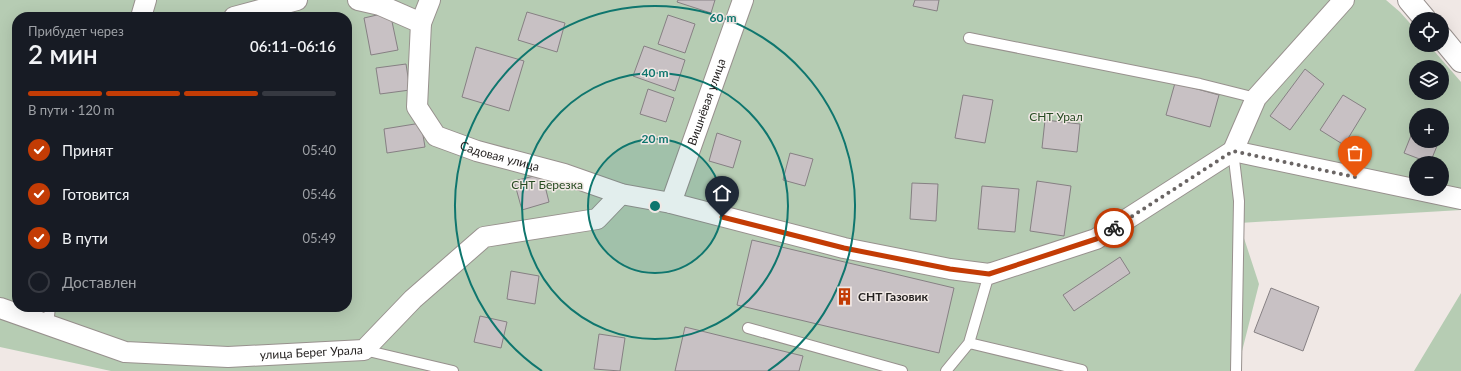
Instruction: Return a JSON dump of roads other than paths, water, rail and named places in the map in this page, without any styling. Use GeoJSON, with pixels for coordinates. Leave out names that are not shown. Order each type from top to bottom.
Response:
{"type":"FeatureCollection","features":[{"type":"Feature","properties":{"kind":"street"},"geometry":{"type":"LineString","coordinates":[[142,12],[146,0]]}},
{"type":"Feature","properties":{"kind":"street"},"geometry":{"type":"LineString","coordinates":[[253,12],[297,0]]}},
{"type":"Feature","properties":{"kind":"street"},"geometry":{"type":"LineString","coordinates":[[358,0],[380,6],[421,23]]}},
{"type":"Feature","properties":{"kind":"street","name":"Садовая улица"},"geometry":{"type":"LineString","coordinates":[[430,0],[421,23],[418,107],[436,136],[477,151],[564,174],[621,194],[671,203],[844,248],[950,269],[989,274],[1096,239],[1233,151]]}},
{"type":"Feature","properties":{"kind":"street","name":"Вишнёвая улица"},"geometry":{"type":"LineString","coordinates":[[671,203],[742,0]]}},
{"type":"Feature","properties":{"kind":"street"},"geometry":{"type":"LineString","coordinates":[[1344,0],[1256,98],[1233,151],[1461,200]]}},
{"type":"Feature","properties":{"kind":"street"},"geometry":{"type":"LineString","coordinates":[[1409,0],[1419,12]]}},
{"type":"Feature","properties":{"kind":"street"},"geometry":{"type":"LineString","coordinates":[[1449,46],[1461,61]]}},
{"type":"Feature","properties":{"kind":"street","name":"улица Берег Урала"},"geometry":{"type":"LineString","coordinates":[[24,312],[49,316],[125,352],[228,357],[364,350],[413,299],[484,237],[597,219],[621,194]]}},
{"type":"Feature","properties":{"kind":"street","name":"улица Берег Урала"},"geometry":{"type":"LineString","coordinates":[[0,308],[12,310]]}},
{"type":"Feature","properties":{"kind":"lane"},"geometry":{"type":"LineString","coordinates":[[969,38],[1200,84],[1256,98]]}},
{"type":"Feature","properties":{"kind":"lane"},"geometry":{"type":"LineString","coordinates":[[1233,151],[1239,201],[1236,371]]}},
{"type":"Feature","properties":{"kind":"lane"},"geometry":{"type":"LineString","coordinates":[[946,371],[969,343],[989,274]]}},
{"type":"Feature","properties":{"kind":"lane"},"geometry":{"type":"LineString","coordinates":[[748,328],[902,371]]}},
{"type":"Feature","properties":{"kind":"lane"},"geometry":{"type":"LineString","coordinates":[[969,343],[1082,370]]}},
{"type":"Feature","properties":{"kind":"lane"},"geometry":{"type":"LineString","coordinates":[[364,350],[453,371]]}},
{"type":"Feature","properties":{"kind":"place","name":"СНТ Газовик"},"geometry":{"type":"Point","coordinates":[845,297]}},
{"type":"Feature","properties":{"kind":"park label","name":"СНТ Урал"},"geometry":{"type":"Point","coordinates":[1056,117]}},
{"type":"Feature","properties":{"kind":"park label","name":"СНТ Березка"},"geometry":{"type":"Point","coordinates":[547,185]}}]}
